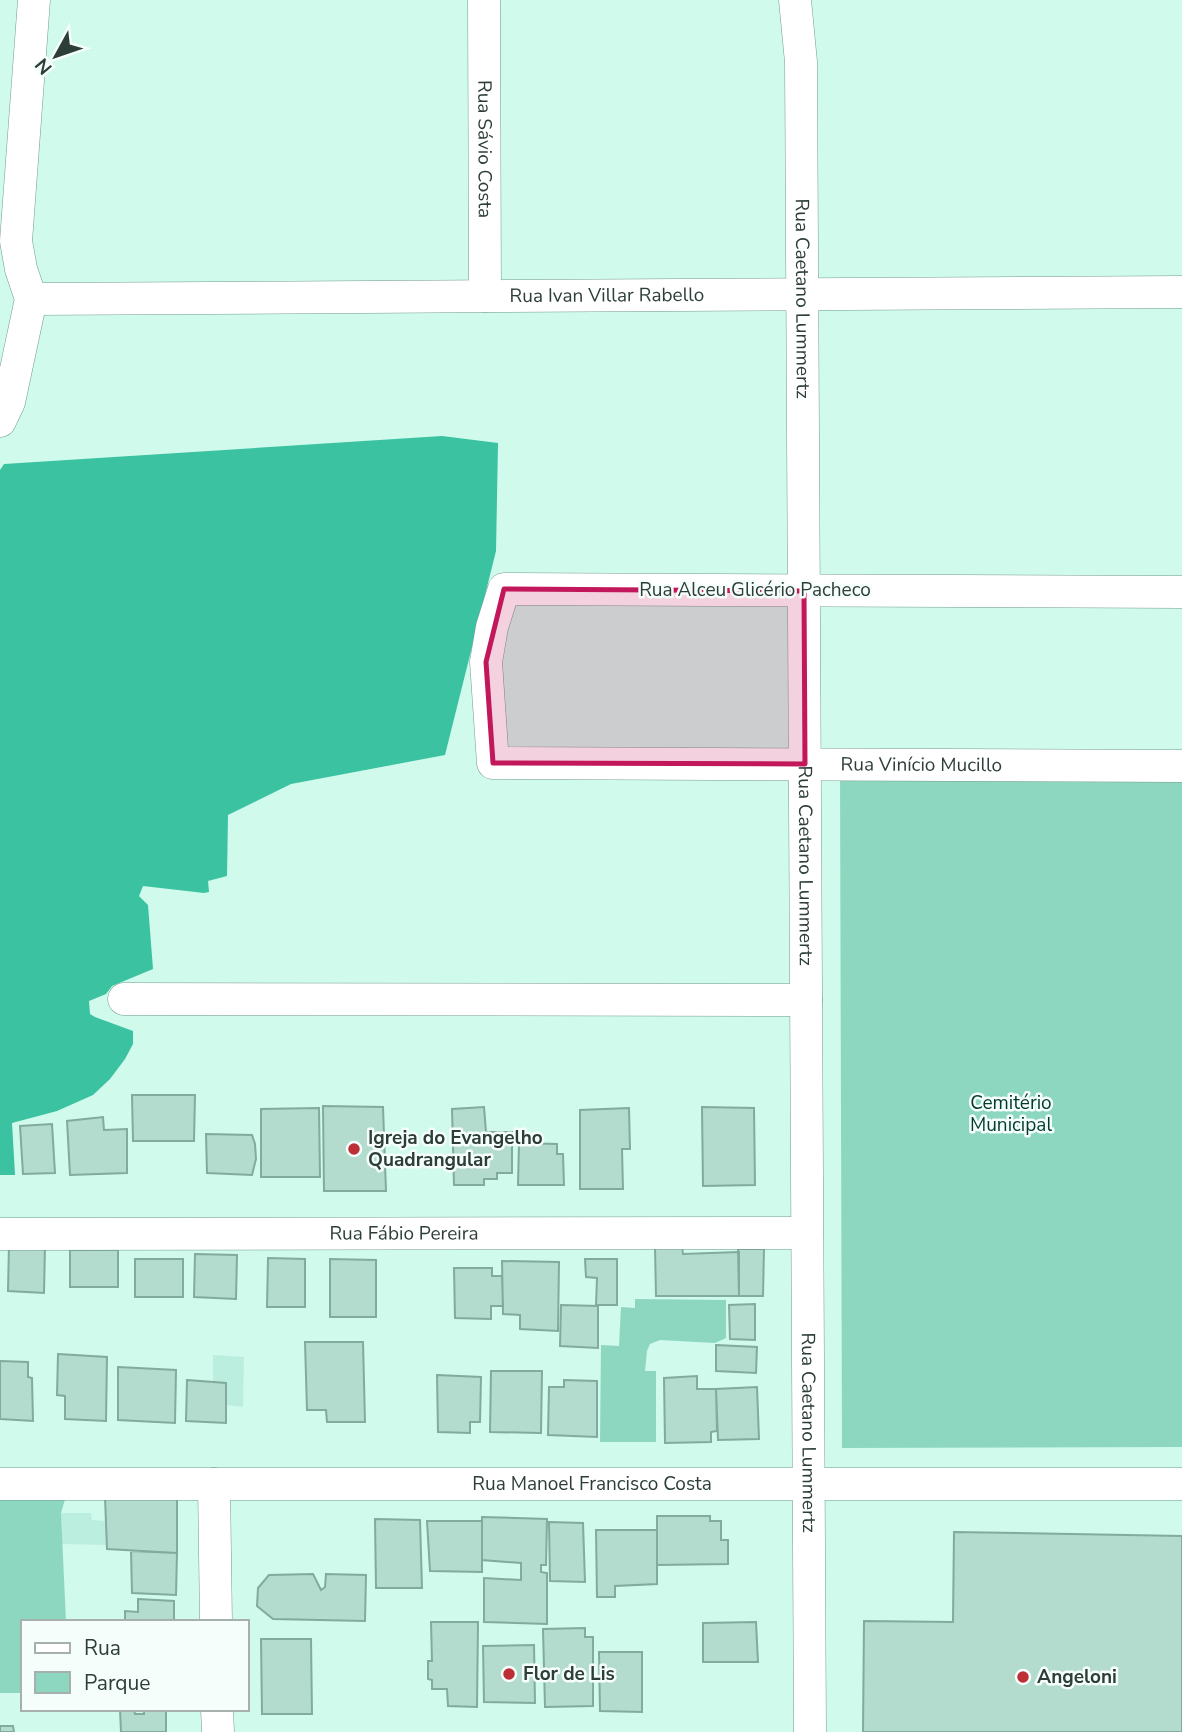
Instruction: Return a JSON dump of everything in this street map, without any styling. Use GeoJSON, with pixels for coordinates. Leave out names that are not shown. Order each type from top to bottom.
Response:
{"type":"FeatureCollection","features":[{"type":"Feature","properties":{"kind":"street"},"geometry":{"type":"LineString","coordinates":[[0,421],[9,402],[31,299],[21,269],[16,241],[34,0]]}},
{"type":"Feature","properties":{"kind":"street","name":"Rua Sávio Costa"},"geometry":{"type":"LineString","coordinates":[[484,0],[485,296]]}},
{"type":"Feature","properties":{"kind":"street","name":"Rua Caetano Lummertz"},"geometry":{"type":"LineString","coordinates":[[795,0],[801,62],[810,1732]]}},
{"type":"Feature","properties":{"kind":"street","name":"Rua Ivan Villar Rabello"},"geometry":{"type":"LineString","coordinates":[[31,299],[1182,292]]}},
{"type":"Feature","properties":{"kind":"street","name":"Rua Alceu Glicério Pacheco"},"geometry":{"type":"LineString","coordinates":[[493,763],[486,662],[492,627],[504,589],[1182,592]]}},
{"type":"Feature","properties":{"kind":"street","name":"Rua Vinício Mucillo"},"geometry":{"type":"LineString","coordinates":[[493,763],[1182,766]]}},
{"type":"Feature","properties":{"kind":"street"},"geometry":{"type":"LineString","coordinates":[[124,999],[806,1000]]}},
{"type":"Feature","properties":{"kind":"street","name":"Rua Fábio Pereira"},"geometry":{"type":"LineString","coordinates":[[0,1234],[807,1233]]}},
{"type":"Feature","properties":{"kind":"street","name":"Rua Manoel Francisco Costa"},"geometry":{"type":"LineString","coordinates":[[0,1484],[1182,1484]]}},
{"type":"Feature","properties":{"kind":"street"},"geometry":{"type":"LineString","coordinates":[[214,1484],[216,1620]]}},
{"type":"Feature","properties":{"kind":"street"},"geometry":{"type":"LineString","coordinates":[[217,1711],[218,1732]]}},
{"type":"Feature","properties":{"kind":"highlighted area"},"geometry":{"type":"Polygon","coordinates":[[[504,589],[804,591],[805,764],[493,763],[486,662],[504,589]]]}},
{"type":"Feature","properties":{"kind":"shaded area"},"geometry":{"type":"Polygon","coordinates":[[[213,1355],[244,1357],[243,1407],[226,1405],[226,1384],[213,1382],[213,1355]]]}},
{"type":"Feature","properties":{"kind":"shaded area"},"geometry":{"type":"Polygon","coordinates":[[[61,1513],[91,1513],[92,1520],[106,1521],[107,1545],[62,1544],[61,1513]]]}},
{"type":"Feature","properties":{"kind":"green space"},"geometry":{"type":"Polygon","coordinates":[[[442,436],[498,443],[496,551],[445,755],[291,784],[228,815],[227,876],[208,881],[209,892],[143,886],[139,896],[148,905],[153,969],[112,986],[106,994],[89,1001],[90,1014],[133,1031],[133,1044],[110,1079],[93,1095],[57,1111],[12,1123],[15,1175],[0,1175],[0,470],[4,464],[442,436]]]}},
{"type":"Feature","properties":{"kind":"green space","name":"Cemitério Municipal"},"geometry":{"type":"Polygon","coordinates":[[[840,774],[1182,780],[1182,1447],[842,1448],[840,774]]]}},
{"type":"Feature","properties":{"kind":"green space"},"geometry":{"type":"Polygon","coordinates":[[[635,1299],[726,1300],[726,1338],[715,1343],[660,1340],[650,1344],[645,1371],[656,1371],[656,1442],[600,1442],[601,1345],[619,1346],[621,1307],[635,1308],[635,1299]]]}},
{"type":"Feature","properties":{"kind":"green space"},"geometry":{"type":"Polygon","coordinates":[[[0,1486],[66,1496],[61,1513],[66,1620],[21,1620],[21,1693],[0,1693],[0,1486]]]}},
{"type":"Feature","properties":{"kind":"building"},"geometry":{"type":"Polygon","coordinates":[[[132,1095],[195,1095],[194,1141],[133,1141],[132,1095]]]}},
{"type":"Feature","properties":{"kind":"building","name":"Igreja do Evangelho Quadrangular"},"geometry":{"type":"Polygon","coordinates":[[[323,1106],[383,1107],[386,1191],[324,1191],[323,1106]]]}},
{"type":"Feature","properties":{"kind":"building"},"geometry":{"type":"Polygon","coordinates":[[[484,1107],[486,1132],[512,1132],[512,1173],[497,1173],[497,1179],[484,1179],[484,1185],[454,1185],[452,1109],[484,1107]]]}},
{"type":"Feature","properties":{"kind":"building"},"geometry":{"type":"Polygon","coordinates":[[[702,1107],[754,1108],[755,1185],[703,1186],[702,1107]]]}},
{"type":"Feature","properties":{"kind":"building"},"geometry":{"type":"Polygon","coordinates":[[[319,1108],[320,1177],[261,1177],[261,1109],[319,1108]]]}},
{"type":"Feature","properties":{"kind":"building"},"geometry":{"type":"Polygon","coordinates":[[[629,1108],[630,1149],[622,1149],[623,1189],[580,1189],[580,1110],[629,1108]]]}},
{"type":"Feature","properties":{"kind":"building"},"geometry":{"type":"Polygon","coordinates":[[[103,1117],[104,1130],[127,1129],[127,1173],[70,1175],[67,1121],[103,1117]]]}},
{"type":"Feature","properties":{"kind":"building"},"geometry":{"type":"Polygon","coordinates":[[[52,1124],[55,1173],[23,1174],[20,1126],[52,1124]]]}},
{"type":"Feature","properties":{"kind":"building"},"geometry":{"type":"Polygon","coordinates":[[[206,1134],[252,1135],[256,1159],[252,1175],[207,1173],[206,1134]]]}},
{"type":"Feature","properties":{"kind":"building"},"geometry":{"type":"Polygon","coordinates":[[[519,1143],[557,1144],[557,1154],[563,1154],[564,1185],[518,1185],[519,1143]]]}},
{"type":"Feature","properties":{"kind":"building"},"geometry":{"type":"Polygon","coordinates":[[[9,1244],[45,1244],[44,1293],[8,1291],[9,1244]]]}},
{"type":"Feature","properties":{"kind":"building"},"geometry":{"type":"Polygon","coordinates":[[[682,1246],[683,1254],[739,1252],[739,1296],[656,1296],[655,1248],[682,1246]]]}},
{"type":"Feature","properties":{"kind":"building"},"geometry":{"type":"Polygon","coordinates":[[[738,1249],[764,1249],[763,1296],[739,1296],[738,1249]]]}},
{"type":"Feature","properties":{"kind":"building"},"geometry":{"type":"Polygon","coordinates":[[[70,1250],[118,1250],[118,1287],[70,1287],[70,1250]]]}},
{"type":"Feature","properties":{"kind":"building"},"geometry":{"type":"Polygon","coordinates":[[[195,1254],[237,1255],[236,1299],[194,1297],[195,1254]]]}},
{"type":"Feature","properties":{"kind":"building"},"geometry":{"type":"Polygon","coordinates":[[[268,1258],[305,1259],[305,1307],[267,1307],[268,1258]]]}},
{"type":"Feature","properties":{"kind":"building"},"geometry":{"type":"Polygon","coordinates":[[[135,1259],[183,1259],[183,1297],[135,1297],[135,1259]]]}},
{"type":"Feature","properties":{"kind":"building"},"geometry":{"type":"Polygon","coordinates":[[[330,1259],[376,1260],[376,1317],[330,1317],[330,1259]]]}},
{"type":"Feature","properties":{"kind":"building"},"geometry":{"type":"Polygon","coordinates":[[[585,1259],[617,1259],[617,1305],[596,1305],[597,1278],[586,1277],[585,1259]]]}},
{"type":"Feature","properties":{"kind":"building"},"geometry":{"type":"Polygon","coordinates":[[[502,1261],[559,1262],[558,1331],[520,1329],[520,1315],[503,1314],[502,1261]]]}},
{"type":"Feature","properties":{"kind":"building"},"geometry":{"type":"Polygon","coordinates":[[[454,1268],[492,1268],[492,1276],[502,1276],[503,1306],[491,1306],[491,1319],[455,1318],[454,1268]]]}},
{"type":"Feature","properties":{"kind":"building"},"geometry":{"type":"Polygon","coordinates":[[[755,1304],[755,1340],[730,1339],[729,1305],[755,1304]]]}},
{"type":"Feature","properties":{"kind":"building"},"geometry":{"type":"Polygon","coordinates":[[[561,1305],[598,1306],[598,1348],[560,1346],[561,1305]]]}},
{"type":"Feature","properties":{"kind":"building"},"geometry":{"type":"Polygon","coordinates":[[[305,1342],[363,1342],[365,1422],[327,1422],[326,1410],[307,1410],[305,1342]]]}},
{"type":"Feature","properties":{"kind":"building"},"geometry":{"type":"Polygon","coordinates":[[[716,1345],[757,1347],[756,1373],[716,1371],[716,1345]]]}},
{"type":"Feature","properties":{"kind":"building"},"geometry":{"type":"Polygon","coordinates":[[[58,1354],[107,1357],[106,1421],[65,1419],[65,1396],[57,1395],[58,1354]]]}},
{"type":"Feature","properties":{"kind":"building"},"geometry":{"type":"Polygon","coordinates":[[[0,1361],[28,1362],[28,1377],[32,1378],[33,1421],[0,1419],[0,1361]]]}},
{"type":"Feature","properties":{"kind":"building"},"geometry":{"type":"Polygon","coordinates":[[[118,1367],[176,1370],[175,1423],[118,1420],[118,1367]]]}},
{"type":"Feature","properties":{"kind":"building"},"geometry":{"type":"Polygon","coordinates":[[[491,1371],[542,1371],[541,1433],[490,1432],[491,1371]]]}},
{"type":"Feature","properties":{"kind":"building"},"geometry":{"type":"Polygon","coordinates":[[[437,1375],[481,1377],[480,1422],[470,1422],[470,1433],[438,1432],[437,1375]]]}},
{"type":"Feature","properties":{"kind":"building"},"geometry":{"type":"Polygon","coordinates":[[[697,1376],[697,1389],[716,1389],[717,1431],[711,1432],[711,1442],[665,1443],[664,1378],[697,1376]]]}},
{"type":"Feature","properties":{"kind":"building"},"geometry":{"type":"Polygon","coordinates":[[[187,1380],[226,1383],[226,1423],[186,1421],[187,1380]]]}},
{"type":"Feature","properties":{"kind":"building"},"geometry":{"type":"Polygon","coordinates":[[[564,1380],[597,1381],[597,1437],[548,1435],[549,1387],[564,1387],[564,1380]]]}},
{"type":"Feature","properties":{"kind":"building"},"geometry":{"type":"Polygon","coordinates":[[[757,1387],[759,1439],[718,1440],[716,1389],[757,1387]]]}},
{"type":"Feature","properties":{"kind":"building"},"geometry":{"type":"Polygon","coordinates":[[[105,1497],[177,1499],[177,1553],[107,1549],[105,1497]]]}},
{"type":"Feature","properties":{"kind":"building"},"geometry":{"type":"Polygon","coordinates":[[[657,1516],[710,1516],[710,1521],[721,1521],[721,1540],[728,1540],[728,1564],[657,1565],[657,1516]]]}},
{"type":"Feature","properties":{"kind":"building"},"geometry":{"type":"Polygon","coordinates":[[[482,1517],[547,1519],[546,1565],[541,1565],[541,1572],[547,1573],[547,1624],[484,1622],[484,1578],[521,1580],[521,1563],[482,1560],[482,1517]]]}},
{"type":"Feature","properties":{"kind":"building"},"geometry":{"type":"Polygon","coordinates":[[[375,1519],[420,1520],[422,1588],[376,1588],[375,1519]]]}},
{"type":"Feature","properties":{"kind":"building"},"geometry":{"type":"Polygon","coordinates":[[[427,1521],[482,1521],[482,1572],[430,1571],[427,1521]]]}},
{"type":"Feature","properties":{"kind":"building"},"geometry":{"type":"Polygon","coordinates":[[[549,1522],[583,1523],[585,1582],[550,1581],[549,1522]]]}},
{"type":"Feature","properties":{"kind":"building"},"geometry":{"type":"Polygon","coordinates":[[[596,1530],[657,1530],[657,1584],[615,1586],[615,1597],[597,1597],[596,1530]]]}},
{"type":"Feature","properties":{"kind":"building","name":"Angeloni"},"geometry":{"type":"Polygon","coordinates":[[[954,1532],[1182,1536],[1182,1732],[863,1732],[864,1621],[953,1622],[954,1532]]]}},
{"type":"Feature","properties":{"kind":"building"},"geometry":{"type":"Polygon","coordinates":[[[131,1551],[177,1553],[176,1595],[132,1593],[131,1551]]]}},
{"type":"Feature","properties":{"kind":"building"},"geometry":{"type":"Polygon","coordinates":[[[313,1574],[321,1590],[325,1587],[326,1574],[366,1575],[365,1621],[273,1619],[257,1606],[258,1588],[269,1575],[313,1574]]]}},
{"type":"Feature","properties":{"kind":"building"},"geometry":{"type":"Polygon","coordinates":[[[138,1599],[174,1601],[174,1620],[125,1620],[125,1611],[138,1612],[138,1599]]]}},
{"type":"Feature","properties":{"kind":"building"},"geometry":{"type":"Polygon","coordinates":[[[431,1622],[478,1622],[477,1707],[448,1706],[447,1689],[432,1689],[432,1680],[428,1679],[428,1661],[432,1661],[431,1622]]]}},
{"type":"Feature","properties":{"kind":"building"},"geometry":{"type":"Polygon","coordinates":[[[756,1622],[758,1662],[703,1662],[703,1623],[756,1622]]]}},
{"type":"Feature","properties":{"kind":"building"},"geometry":{"type":"Polygon","coordinates":[[[585,1628],[585,1637],[593,1637],[593,1706],[545,1707],[543,1629],[585,1628]]]}},
{"type":"Feature","properties":{"kind":"building"},"geometry":{"type":"Polygon","coordinates":[[[261,1639],[311,1639],[312,1714],[262,1714],[261,1639]]]}},
{"type":"Feature","properties":{"kind":"building","name":"Flor de Lis"},"geometry":{"type":"Polygon","coordinates":[[[534,1645],[535,1703],[484,1702],[483,1646],[534,1645]]]}},
{"type":"Feature","properties":{"kind":"building"},"geometry":{"type":"Polygon","coordinates":[[[599,1652],[642,1652],[642,1712],[600,1711],[599,1652]]]}},
{"type":"Feature","properties":{"kind":"building"},"geometry":{"type":"Polygon","coordinates":[[[120,1711],[144,1714],[144,1711],[166,1711],[166,1732],[121,1732],[120,1711]]]}},
{"type":"Feature","properties":{"kind":"building"},"geometry":{"type":"Polygon","coordinates":[[[0,1726],[13,1726],[14,1732],[0,1732],[0,1726]]]}},
{"type":"Feature","properties":{"kind":"place","name":"Igreja do Evangelho Quadrangular"},"geometry":{"type":"Point","coordinates":[354,1149]}},
{"type":"Feature","properties":{"kind":"place","name":"Flor de Lis"},"geometry":{"type":"Point","coordinates":[509,1674]}},
{"type":"Feature","properties":{"kind":"place","name":"Angeloni"},"geometry":{"type":"Point","coordinates":[1023,1677]}}]}
